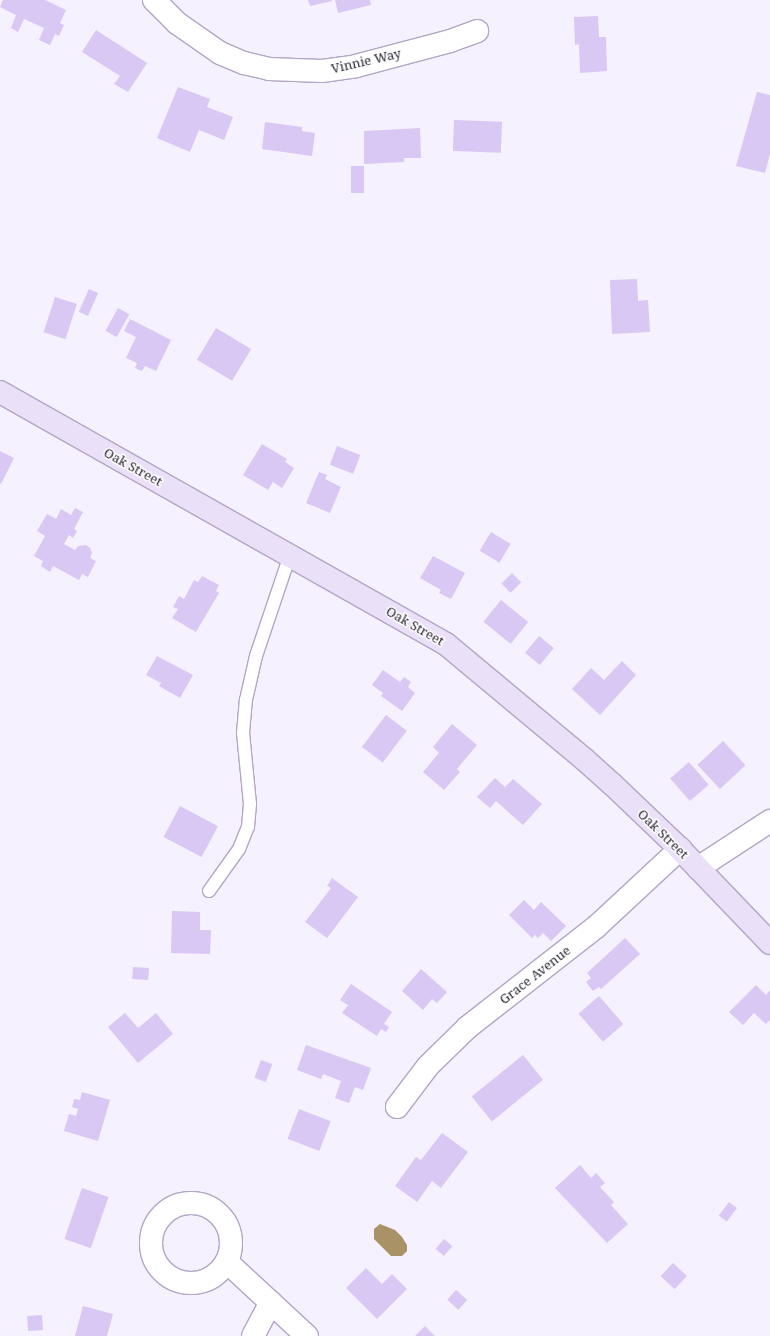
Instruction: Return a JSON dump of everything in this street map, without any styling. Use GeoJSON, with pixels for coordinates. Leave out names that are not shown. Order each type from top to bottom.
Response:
{"type":"FeatureCollection","features":[{"type":"Feature","properties":{"kind":"street","name":"Vinnie Way"},"geometry":{"type":"LineString","coordinates":[[154,0],[176,23],[220,53],[244,63],[269,69],[322,71],[356,66],[450,41],[477,31]]}},
{"type":"Feature","properties":{"kind":"street","name":"Oak Street"},"geometry":{"type":"LineString","coordinates":[[0,392],[446,644],[584,759],[680,849],[770,943]]}},
{"type":"Feature","properties":{"kind":"street"},"geometry":{"type":"LineString","coordinates":[[698,868],[770,821]]}},
{"type":"Feature","properties":{"kind":"street","name":"Grace Avenue"},"geometry":{"type":"LineString","coordinates":[[396,1107],[428,1066],[468,1027],[596,927],[680,849]]}},
{"type":"Feature","properties":{"kind":"street"},"geometry":{"type":"LineString","coordinates":[[226,1262],[308,1336]]}},
{"type":"Feature","properties":{"kind":"street"},"geometry":{"type":"LineString","coordinates":[[253,1336],[271,1302]]}},
{"type":"Feature","properties":{"kind":"lane"},"geometry":{"type":"LineString","coordinates":[[209,891],[239,849],[248,827],[250,804],[244,733],[246,700],[256,656],[290,555]]}},
{"type":"Feature","properties":{"kind":"shaded area"},"geometry":{"type":"Polygon","coordinates":[[[380,1224],[395,1230],[402,1237],[407,1245],[407,1251],[402,1256],[391,1256],[374,1239],[374,1229],[380,1224]]]}},
{"type":"Feature","properties":{"kind":"building"},"geometry":{"type":"Polygon","coordinates":[[[3,0],[45,0],[66,10],[60,23],[64,25],[59,36],[55,34],[50,45],[39,40],[44,28],[24,19],[18,32],[11,28],[16,15],[0,7],[3,0]]]}},
{"type":"Feature","properties":{"kind":"building"},"geometry":{"type":"Polygon","coordinates":[[[308,0],[332,0],[332,1],[310,6],[308,0]]]}},
{"type":"Feature","properties":{"kind":"building"},"geometry":{"type":"Polygon","coordinates":[[[335,0],[370,0],[371,5],[338,13],[335,0]]]}},
{"type":"Feature","properties":{"kind":"building"},"geometry":{"type":"Polygon","coordinates":[[[598,16],[599,37],[606,37],[607,71],[580,73],[579,44],[575,45],[574,17],[598,16]]]}},
{"type":"Feature","properties":{"kind":"building"},"geometry":{"type":"Polygon","coordinates":[[[96,30],[147,63],[128,92],[114,84],[120,76],[82,52],[96,30]]]}},
{"type":"Feature","properties":{"kind":"building"},"geometry":{"type":"Polygon","coordinates":[[[178,87],[210,99],[207,107],[233,117],[224,140],[199,130],[190,152],[157,138],[178,87]]]}},
{"type":"Feature","properties":{"kind":"building"},"geometry":{"type":"Polygon","coordinates":[[[757,92],[770,95],[770,154],[765,173],[736,166],[757,92]]]}},
{"type":"Feature","properties":{"kind":"building"},"geometry":{"type":"Polygon","coordinates":[[[454,120],[502,122],[501,153],[453,151],[454,120]]]}},
{"type":"Feature","properties":{"kind":"building"},"geometry":{"type":"Polygon","coordinates":[[[265,122],[302,127],[302,131],[315,133],[312,156],[262,149],[265,122]]]}},
{"type":"Feature","properties":{"kind":"building"},"geometry":{"type":"Polygon","coordinates":[[[420,128],[421,158],[404,158],[404,162],[364,164],[364,131],[420,128]]]}},
{"type":"Feature","properties":{"kind":"building"},"geometry":{"type":"Polygon","coordinates":[[[351,166],[364,166],[364,193],[351,193],[351,166]]]}},
{"type":"Feature","properties":{"kind":"building"},"geometry":{"type":"Polygon","coordinates":[[[637,279],[638,301],[648,300],[650,332],[612,334],[610,280],[637,279]]]}},
{"type":"Feature","properties":{"kind":"building"},"geometry":{"type":"Polygon","coordinates":[[[89,289],[98,293],[88,316],[79,312],[89,289]]]}},
{"type":"Feature","properties":{"kind":"building"},"geometry":{"type":"Polygon","coordinates":[[[55,297],[77,304],[65,339],[44,332],[55,297]]]}},
{"type":"Feature","properties":{"kind":"building"},"geometry":{"type":"Polygon","coordinates":[[[118,308],[129,314],[117,337],[105,331],[118,308]]]}},
{"type":"Feature","properties":{"kind":"building"},"geometry":{"type":"Polygon","coordinates":[[[130,319],[171,340],[156,371],[145,366],[142,371],[135,368],[137,363],[126,358],[136,337],[124,331],[130,319]]]}},
{"type":"Feature","properties":{"kind":"building"},"geometry":{"type":"Polygon","coordinates":[[[216,328],[251,349],[232,381],[197,360],[216,328]]]}},
{"type":"Feature","properties":{"kind":"building"},"geometry":{"type":"Polygon","coordinates":[[[262,444],[287,459],[285,462],[294,468],[282,488],[273,482],[268,490],[243,475],[262,444]]]}},
{"type":"Feature","properties":{"kind":"building"},"geometry":{"type":"Polygon","coordinates":[[[337,446],[360,455],[353,474],[330,465],[337,446]]]}},
{"type":"Feature","properties":{"kind":"building"},"geometry":{"type":"Polygon","coordinates":[[[0,451],[14,458],[1,484],[0,483],[0,451]]]}},
{"type":"Feature","properties":{"kind":"building"},"geometry":{"type":"Polygon","coordinates":[[[319,472],[327,475],[325,479],[341,487],[330,513],[306,503],[319,472]]]}},
{"type":"Feature","properties":{"kind":"building"},"geometry":{"type":"Polygon","coordinates":[[[75,508],[83,512],[74,529],[77,531],[73,538],[69,535],[64,544],[75,550],[78,546],[86,545],[90,548],[92,553],[90,558],[96,561],[88,577],[82,574],[79,580],[53,566],[50,572],[41,566],[43,561],[34,556],[45,536],[37,531],[47,514],[56,519],[61,509],[71,515],[75,508]]]}},
{"type":"Feature","properties":{"kind":"building"},"geometry":{"type":"Polygon","coordinates":[[[491,532],[511,544],[499,563],[480,551],[491,532]]]}},
{"type":"Feature","properties":{"kind":"building"},"geometry":{"type":"Polygon","coordinates":[[[433,556],[465,573],[451,599],[439,593],[441,590],[420,578],[433,556]]]}},
{"type":"Feature","properties":{"kind":"building"},"geometry":{"type":"Polygon","coordinates":[[[512,573],[521,582],[511,593],[501,584],[512,573]]]}},
{"type":"Feature","properties":{"kind":"building"},"geometry":{"type":"Polygon","coordinates":[[[202,576],[219,585],[216,591],[219,593],[196,632],[172,618],[178,609],[173,607],[179,596],[184,599],[194,580],[198,582],[202,576]]]}},
{"type":"Feature","properties":{"kind":"building"},"geometry":{"type":"Polygon","coordinates":[[[501,600],[528,622],[511,644],[483,622],[501,600]]]}},
{"type":"Feature","properties":{"kind":"building"},"geometry":{"type":"Polygon","coordinates":[[[539,636],[554,648],[540,665],[525,653],[539,636]]]}},
{"type":"Feature","properties":{"kind":"building"},"geometry":{"type":"Polygon","coordinates":[[[157,656],[193,675],[180,698],[159,686],[161,683],[146,675],[157,656]]]}},
{"type":"Feature","properties":{"kind":"building"},"geometry":{"type":"Polygon","coordinates":[[[622,661],[636,675],[600,715],[572,689],[591,668],[604,680],[622,661]]]}},
{"type":"Feature","properties":{"kind":"building"},"geometry":{"type":"Polygon","coordinates":[[[383,670],[400,682],[404,677],[411,682],[408,687],[415,693],[402,711],[381,696],[383,693],[372,685],[383,670]]]}},
{"type":"Feature","properties":{"kind":"building"},"geometry":{"type":"Polygon","coordinates":[[[386,715],[407,731],[383,763],[362,747],[386,715]]]}},
{"type":"Feature","properties":{"kind":"building"},"geometry":{"type":"Polygon","coordinates":[[[452,724],[477,745],[457,769],[460,772],[444,790],[423,772],[439,753],[433,747],[452,724]]]}},
{"type":"Feature","properties":{"kind":"building"},"geometry":{"type":"Polygon","coordinates":[[[723,741],[746,765],[720,789],[697,765],[723,741]]]}},
{"type":"Feature","properties":{"kind":"building"},"geometry":{"type":"Polygon","coordinates":[[[689,762],[709,785],[690,801],[670,778],[689,762]]]}},
{"type":"Feature","properties":{"kind":"building"},"geometry":{"type":"Polygon","coordinates":[[[495,778],[505,787],[513,779],[542,804],[523,825],[496,801],[490,808],[477,797],[495,778]]]}},
{"type":"Feature","properties":{"kind":"building"},"geometry":{"type":"Polygon","coordinates":[[[180,806],[218,826],[202,857],[164,837],[180,806]]]}},
{"type":"Feature","properties":{"kind":"building"},"geometry":{"type":"Polygon","coordinates":[[[332,878],[358,897],[327,938],[305,922],[331,888],[327,886],[332,878]]]}},
{"type":"Feature","properties":{"kind":"building"},"geometry":{"type":"Polygon","coordinates":[[[524,900],[534,910],[541,902],[566,926],[551,941],[543,933],[538,938],[535,935],[532,938],[509,915],[524,900]]]}},
{"type":"Feature","properties":{"kind":"building"},"geometry":{"type":"Polygon","coordinates":[[[172,911],[200,912],[200,930],[211,930],[210,954],[171,953],[172,911]]]}},
{"type":"Feature","properties":{"kind":"building"},"geometry":{"type":"Polygon","coordinates":[[[625,938],[640,954],[601,989],[599,987],[593,991],[586,982],[591,978],[587,973],[625,938]]]}},
{"type":"Feature","properties":{"kind":"building"},"geometry":{"type":"Polygon","coordinates":[[[133,967],[149,968],[148,980],[132,979],[133,967]]]}},
{"type":"Feature","properties":{"kind":"building"},"geometry":{"type":"Polygon","coordinates":[[[421,969],[447,992],[437,1003],[432,999],[423,1010],[402,991],[421,969]]]}},
{"type":"Feature","properties":{"kind":"building"},"geometry":{"type":"Polygon","coordinates":[[[351,984],[392,1012],[384,1024],[389,1027],[386,1032],[381,1029],[377,1036],[342,1013],[348,1005],[340,1000],[351,984]]]}},
{"type":"Feature","properties":{"kind":"building"},"geometry":{"type":"Polygon","coordinates":[[[756,985],[766,995],[770,990],[770,1020],[766,1024],[754,1013],[743,1025],[729,1012],[756,985]]]}},
{"type":"Feature","properties":{"kind":"building"},"geometry":{"type":"Polygon","coordinates":[[[599,996],[623,1024],[603,1042],[579,1014],[599,996]]]}},
{"type":"Feature","properties":{"kind":"building"},"geometry":{"type":"Polygon","coordinates":[[[125,1013],[138,1028],[156,1013],[173,1034],[138,1063],[108,1027],[125,1013]]]}},
{"type":"Feature","properties":{"kind":"building"},"geometry":{"type":"Polygon","coordinates":[[[306,1045],[371,1068],[363,1090],[355,1087],[349,1103],[335,1098],[341,1081],[323,1074],[321,1079],[297,1070],[306,1045]]]}},
{"type":"Feature","properties":{"kind":"building"},"geometry":{"type":"Polygon","coordinates":[[[523,1055],[543,1080],[492,1121],[472,1097],[523,1055]]]}},
{"type":"Feature","properties":{"kind":"building"},"geometry":{"type":"Polygon","coordinates":[[[261,1060],[272,1064],[266,1082],[255,1078],[261,1060]]]}},
{"type":"Feature","properties":{"kind":"building"},"geometry":{"type":"Polygon","coordinates":[[[82,1092],[110,1100],[98,1141],[64,1131],[69,1114],[76,1116],[78,1109],[72,1107],[74,1099],[80,1100],[82,1092]]]}},
{"type":"Feature","properties":{"kind":"building"},"geometry":{"type":"Polygon","coordinates":[[[299,1109],[331,1121],[319,1151],[288,1139],[299,1109]]]}},
{"type":"Feature","properties":{"kind":"building"},"geometry":{"type":"Polygon","coordinates":[[[442,1133],[468,1152],[441,1188],[432,1181],[417,1202],[395,1186],[416,1157],[421,1160],[442,1133]]]}},
{"type":"Feature","properties":{"kind":"building"},"geometry":{"type":"Polygon","coordinates":[[[580,1165],[591,1178],[596,1173],[605,1183],[600,1187],[614,1202],[611,1205],[628,1224],[607,1243],[555,1188],[580,1165]]]}},
{"type":"Feature","properties":{"kind":"building"},"geometry":{"type":"Polygon","coordinates":[[[82,1188],[108,1197],[91,1248],[64,1239],[82,1188]]]}},
{"type":"Feature","properties":{"kind":"building"},"geometry":{"type":"Polygon","coordinates":[[[729,1202],[737,1208],[727,1222],[719,1216],[729,1202]]]}},
{"type":"Feature","properties":{"kind":"building"},"geometry":{"type":"Polygon","coordinates":[[[444,1239],[452,1246],[444,1256],[435,1249],[444,1239]]]}},
{"type":"Feature","properties":{"kind":"building"},"geometry":{"type":"Polygon","coordinates":[[[673,1263],[687,1276],[675,1289],[661,1276],[673,1263]]]}},
{"type":"Feature","properties":{"kind":"building"},"geometry":{"type":"Polygon","coordinates":[[[366,1268],[382,1284],[392,1274],[407,1289],[377,1319],[346,1288],[366,1268]]]}},
{"type":"Feature","properties":{"kind":"building"},"geometry":{"type":"Polygon","coordinates":[[[456,1290],[467,1300],[458,1310],[447,1300],[456,1290]]]}},
{"type":"Feature","properties":{"kind":"building"},"geometry":{"type":"Polygon","coordinates":[[[83,1306],[113,1314],[107,1336],[75,1336],[83,1306]]]}},
{"type":"Feature","properties":{"kind":"building"},"geometry":{"type":"Polygon","coordinates":[[[42,1315],[43,1330],[28,1331],[27,1316],[42,1315]]]}},
{"type":"Feature","properties":{"kind":"building"},"geometry":{"type":"Polygon","coordinates":[[[425,1326],[435,1336],[415,1336],[425,1326]]]}}]}
